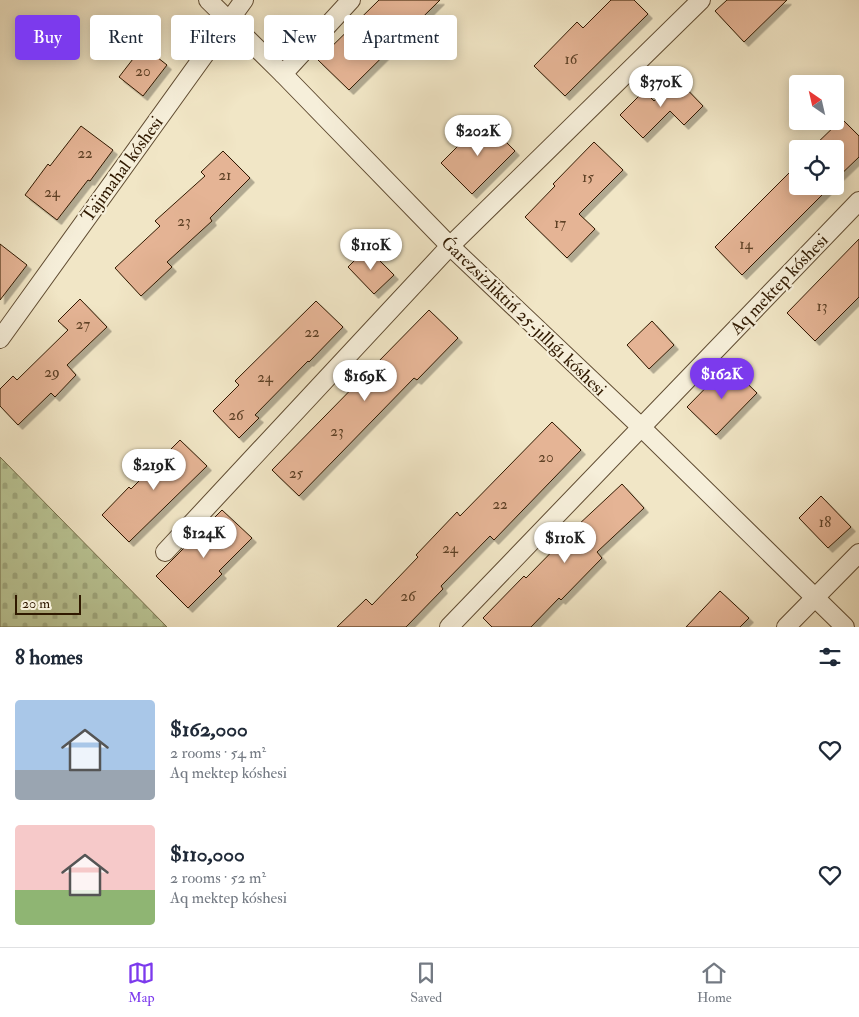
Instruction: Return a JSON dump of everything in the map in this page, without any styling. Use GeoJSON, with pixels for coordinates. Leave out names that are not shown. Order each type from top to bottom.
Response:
{"type":"FeatureCollection","features":[{"type":"Feature","properties":{"kind":"street","name":"Ǵarezsizliktiń 25-jıllıǵı kóshesi"},"geometry":{"type":"LineString","coordinates":[[208,0],[222,15]]}},
{"type":"Feature","properties":{"kind":"street","name":"Tajimahal kóshesi"},"geometry":{"type":"LineString","coordinates":[[233,15],[244,0]]}},
{"type":"Feature","properties":{"kind":"street"},"geometry":{"type":"LineString","coordinates":[[283,74],[351,0]]}},
{"type":"Feature","properties":{"kind":"street"},"geometry":{"type":"LineString","coordinates":[[165,552],[450,246],[701,0]]}},
{"type":"Feature","properties":{"kind":"street","name":"Ǵarezsizliktiń 25-jıllıǵı kóshesi"},"geometry":{"type":"LineString","coordinates":[[254,46],[450,246],[641,428],[845,627]]}},
{"type":"Feature","properties":{"kind":"street","name":"Tajimahal kóshesi"},"geometry":{"type":"LineString","coordinates":[[0,339],[200,60]]}},
{"type":"Feature","properties":{"kind":"street","name":"Aq mektep kóshesi"},"geometry":{"type":"LineString","coordinates":[[449,627],[859,201]]}},
{"type":"Feature","properties":{"kind":"street"},"geometry":{"type":"LineString","coordinates":[[786,627],[859,553]]}},
{"type":"Feature","properties":{"kind":"green space"},"geometry":{"type":"Polygon","coordinates":[[[0,457],[167,627],[0,627],[0,457]]]}},
{"type":"Feature","properties":{"kind":"building"},"geometry":{"type":"Polygon","coordinates":[[[379,0],[440,0],[425,15],[364,15],[379,0]]]}},
{"type":"Feature","properties":{"kind":"building"},"geometry":{"type":"Polygon","coordinates":[[[611,0],[634,0],[648,14],[565,96],[534,66],[577,22],[583,28],[611,0]]]}},
{"type":"Feature","properties":{"kind":"building"},"geometry":{"type":"Polygon","coordinates":[[[727,0],[787,0],[744,42],[715,11],[727,0]]]}},
{"type":"Feature","properties":{"kind":"building"},"geometry":{"type":"Polygon","coordinates":[[[344,34],[344,60],[379,60],[349,90],[318,60],[334,60],[334,44],[344,34]]]}},
{"type":"Feature","properties":{"kind":"building"},"geometry":{"type":"Polygon","coordinates":[[[132,60],[161,60],[167,65],[143,96],[119,77],[132,60]]]}},
{"type":"Feature","properties":{"kind":"building"},"geometry":{"type":"Polygon","coordinates":[[[677,79],[703,106],[684,125],[670,111],[643,138],[620,115],[644,91],[654,101],[677,79]]]}},
{"type":"Feature","properties":{"kind":"building"},"geometry":{"type":"Polygon","coordinates":[[[484,120],[515,151],[472,194],[441,163],[484,120]]]}},
{"type":"Feature","properties":{"kind":"building"},"geometry":{"type":"Polygon","coordinates":[[[844,121],[859,136],[859,157],[844,171],[844,140],[820,140],[831,130],[844,130],[844,121]]]}},
{"type":"Feature","properties":{"kind":"building"},"geometry":{"type":"Polygon","coordinates":[[[81,126],[113,150],[57,220],[25,195],[48,164],[50,166],[81,126]]]}},
{"type":"Feature","properties":{"kind":"building"},"geometry":{"type":"Polygon","coordinates":[[[594,142],[623,170],[579,214],[595,229],[567,258],[525,217],[555,186],[553,184],[594,142]]]}},
{"type":"Feature","properties":{"kind":"building"},"geometry":{"type":"Polygon","coordinates":[[[223,151],[250,178],[210,218],[212,221],[167,262],[172,267],[141,296],[115,268],[160,226],[155,221],[205,176],[201,172],[223,151]]]}},
{"type":"Feature","properties":{"kind":"building"},"geometry":{"type":"Polygon","coordinates":[[[789,173],[789,195],[822,195],[742,275],[715,247],[789,173]]]}},
{"type":"Feature","properties":{"kind":"building"},"geometry":{"type":"Polygon","coordinates":[[[859,239],[859,297],[815,341],[787,313],[859,239]]]}},
{"type":"Feature","properties":{"kind":"building"},"geometry":{"type":"Polygon","coordinates":[[[0,244],[27,265],[0,300],[0,244]]]}},
{"type":"Feature","properties":{"kind":"building"},"geometry":{"type":"Polygon","coordinates":[[[367,248],[394,275],[374,294],[348,267],[367,248]]]}},
{"type":"Feature","properties":{"kind":"building"},"geometry":{"type":"Polygon","coordinates":[[[80,299],[107,327],[67,365],[76,375],[55,397],[51,393],[18,425],[0,406],[0,389],[13,376],[17,380],[68,330],[58,321],[80,299]]]}},
{"type":"Feature","properties":{"kind":"building"},"geometry":{"type":"Polygon","coordinates":[[[316,301],[343,327],[255,415],[259,418],[239,438],[213,411],[239,385],[235,381],[316,301]]]}},
{"type":"Feature","properties":{"kind":"building"},"geometry":{"type":"Polygon","coordinates":[[[429,310],[458,338],[417,380],[414,378],[299,496],[272,470],[429,310]]]}},
{"type":"Feature","properties":{"kind":"building"},"geometry":{"type":"Polygon","coordinates":[[[652,321],[674,345],[649,369],[627,345],[652,321]]]}},
{"type":"Feature","properties":{"kind":"building"},"geometry":{"type":"Polygon","coordinates":[[[728,365],[757,393],[716,435],[687,407],[728,365]]]}},
{"type":"Feature","properties":{"kind":"building"},"geometry":{"type":"Polygon","coordinates":[[[552,422],[581,450],[494,540],[490,536],[441,586],[443,589],[406,627],[337,627],[366,599],[372,605],[418,557],[416,555],[457,512],[460,516],[552,422]]]}},
{"type":"Feature","properties":{"kind":"building"},"geometry":{"type":"Polygon","coordinates":[[[180,440],[207,466],[129,542],[102,515],[180,440]]]}},
{"type":"Feature","properties":{"kind":"building"},"geometry":{"type":"Polygon","coordinates":[[[622,484],[644,508],[597,552],[602,558],[561,600],[559,598],[531,627],[492,627],[483,618],[524,576],[526,578],[622,484]]]}},
{"type":"Feature","properties":{"kind":"building"},"geometry":{"type":"Polygon","coordinates":[[[821,496],[851,527],[828,548],[799,518],[821,496]]]}},
{"type":"Feature","properties":{"kind":"building"},"geometry":{"type":"Polygon","coordinates":[[[222,510],[252,538],[219,571],[222,574],[188,608],[156,576],[222,510]]]}},
{"type":"Feature","properties":{"kind":"building"},"geometry":{"type":"Polygon","coordinates":[[[720,591],[749,618],[740,627],[686,627],[720,591]]]}}]}
